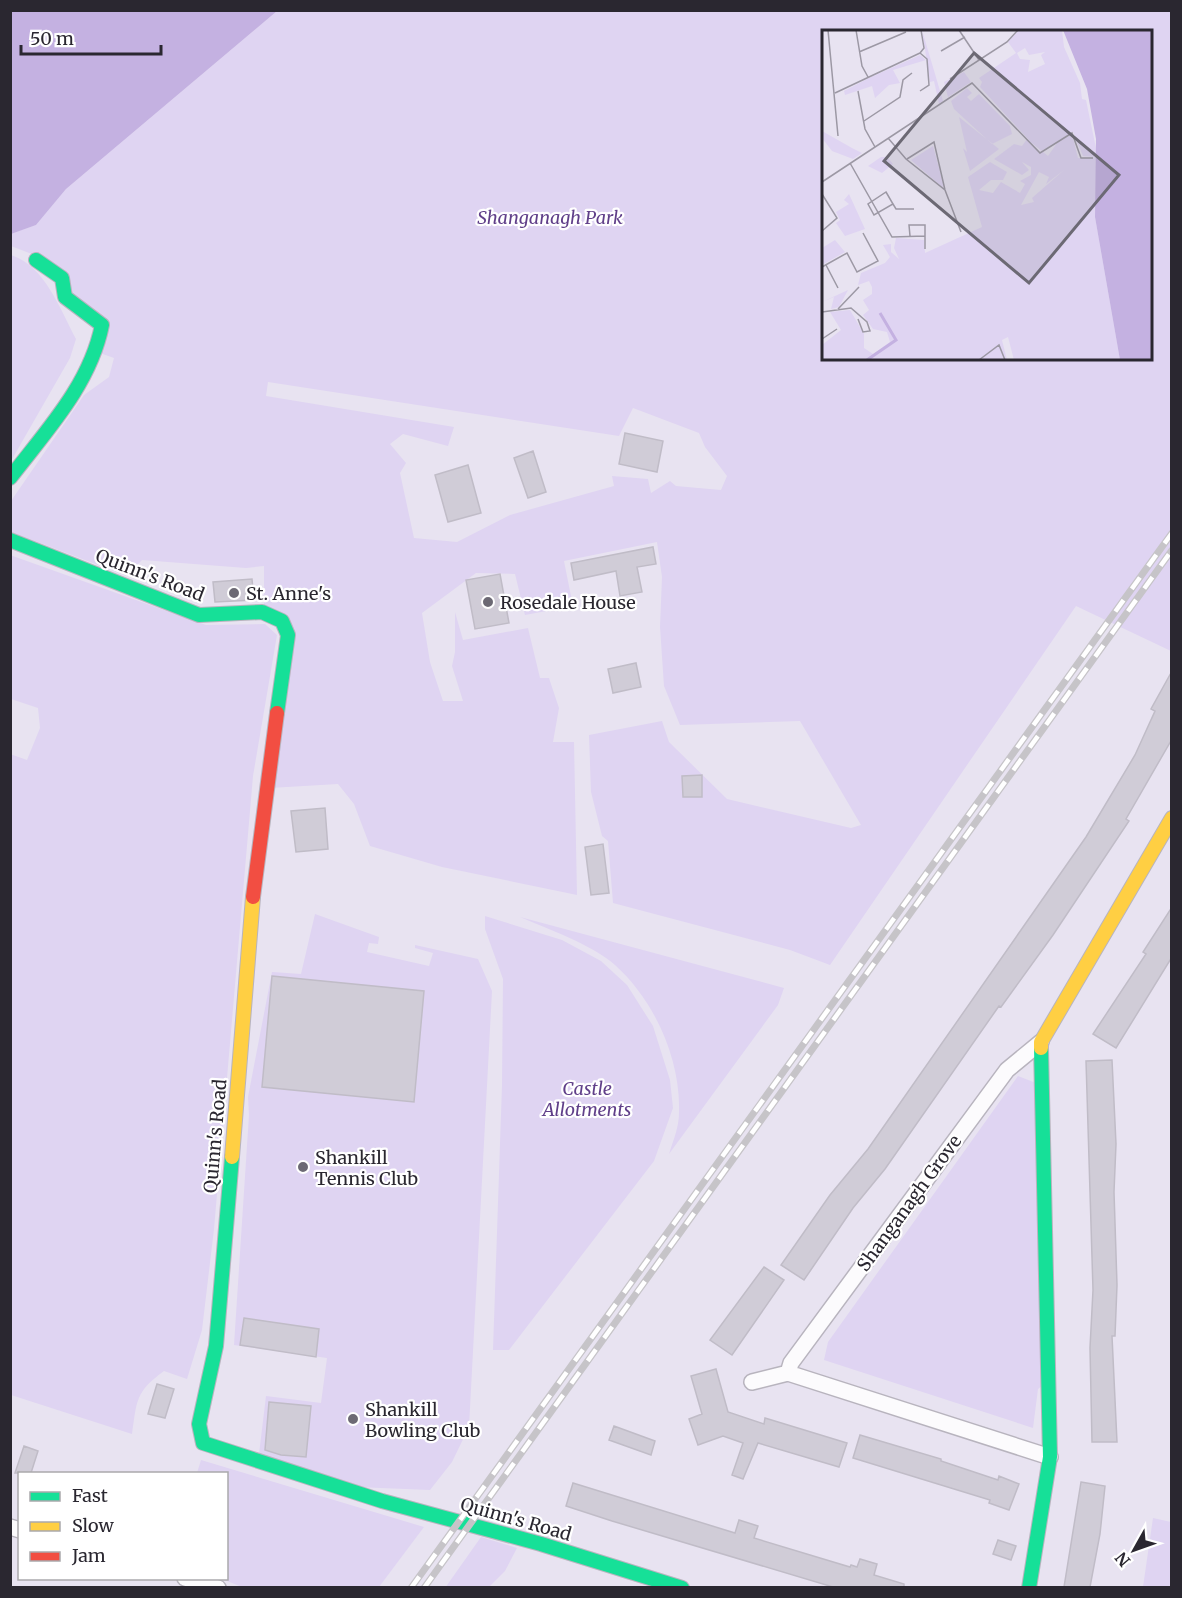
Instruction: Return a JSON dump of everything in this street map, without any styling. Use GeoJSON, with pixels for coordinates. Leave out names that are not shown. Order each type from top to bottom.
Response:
{"type":"FeatureCollection","features":[{"type":"Feature","properties":{"kind":"street"},"geometry":{"type":"LineString","coordinates":[[10,478],[86,375],[101,339],[102,325],[65,297],[62,278],[36,260]]}},
{"type":"Feature","properties":{"kind":"street","name":"Quinn's Road"},"geometry":{"type":"LineString","coordinates":[[10,540],[199,615],[261,612],[282,621],[288,635],[257,854],[216,1346],[199,1424],[203,1443],[382,1501],[541,1544],[682,1587]]}},
{"type":"Feature","properties":{"kind":"street","name":"Shanganagh Grove"},"geometry":{"type":"LineString","coordinates":[[788,1373],[791,1363],[1007,1070],[1041,1042],[1172,818]]}},
{"type":"Feature","properties":{"kind":"street"},"geometry":{"type":"LineString","coordinates":[[1029,1587],[1050,1458],[1041,1042]]}},
{"type":"Feature","properties":{"kind":"street"},"geometry":{"type":"LineString","coordinates":[[752,1382],[788,1373],[1050,1458]]}},
{"type":"Feature","properties":{"kind":"street"},"geometry":{"type":"LineString","coordinates":[[192,1580],[218,1587]]}},
{"type":"Feature","properties":{"kind":"green space","name":"Shanganagh Park"},"geometry":{"type":"Polygon","coordinates":[[[277,11],[1171,11],[1171,651],[1076,606],[830,965],[790,950],[613,903],[608,841],[602,836],[591,792],[589,735],[662,721],[669,742],[727,799],[851,828],[861,825],[800,721],[680,725],[664,686],[660,627],[662,577],[657,542],[564,561],[573,606],[525,615],[515,574],[476,573],[422,613],[430,662],[443,701],[463,701],[452,666],[455,652],[455,612],[463,640],[528,628],[540,678],[549,678],[559,708],[553,742],[574,742],[577,895],[442,867],[370,846],[354,804],[338,784],[270,788],[293,639],[264,607],[264,566],[246,568],[142,560],[127,576],[11,532],[11,501],[84,395],[109,377],[114,358],[97,352],[101,339],[37,256],[11,246],[10,234],[36,225],[66,189],[277,11]],[[268,382],[266,396],[454,427],[448,446],[403,434],[390,444],[406,463],[400,473],[414,538],[457,542],[510,515],[614,486],[612,476],[648,479],[651,493],[670,481],[676,486],[721,490],[727,476],[705,447],[699,433],[633,408],[619,436],[268,382]]]}},
{"type":"Feature","properties":{"kind":"green space"},"geometry":{"type":"Polygon","coordinates":[[[11,255],[23,261],[42,279],[76,339],[70,358],[11,461],[11,255]]]}},
{"type":"Feature","properties":{"kind":"green space"},"geometry":{"type":"Polygon","coordinates":[[[10,555],[206,625],[265,624],[277,635],[253,776],[214,1229],[202,1330],[187,1379],[164,1371],[142,1391],[132,1434],[11,1395],[10,754],[27,760],[40,728],[38,708],[11,699],[10,555]]]}},
{"type":"Feature","properties":{"kind":"green space"},"geometry":{"type":"Polygon","coordinates":[[[315,914],[379,937],[378,944],[369,943],[367,952],[429,966],[433,953],[415,948],[415,945],[478,959],[492,991],[469,1427],[452,1462],[430,1490],[356,1487],[259,1454],[266,1396],[321,1403],[327,1358],[234,1345],[249,1115],[248,1097],[272,972],[301,974],[315,914]]]}},
{"type":"Feature","properties":{"kind":"green space","name":"Castle Allotments"},"geometry":{"type":"Polygon","coordinates":[[[485,916],[562,940],[601,961],[627,985],[653,1026],[670,1080],[673,1108],[654,1161],[509,1350],[493,1350],[502,1085],[503,979],[485,929],[485,916]]]}},
{"type":"Feature","properties":{"kind":"green space"},"geometry":{"type":"Polygon","coordinates":[[[520,917],[784,988],[778,1005],[669,1154],[679,1118],[675,1073],[663,1033],[642,996],[606,958],[570,938],[520,917]]]}},
{"type":"Feature","properties":{"kind":"green space"},"geometry":{"type":"Polygon","coordinates":[[[1018,1076],[1036,1083],[1042,1386],[1038,1389],[1033,1428],[824,1360],[828,1342],[1018,1076]]]}},
{"type":"Feature","properties":{"kind":"green space"},"geometry":{"type":"Polygon","coordinates":[[[201,1460],[424,1527],[379,1587],[242,1587],[224,1580],[228,1580],[228,1472],[197,1472],[201,1460]]]}},
{"type":"Feature","properties":{"kind":"green space"},"geometry":{"type":"Polygon","coordinates":[[[1153,1518],[1171,1522],[1171,1587],[1143,1587],[1153,1518]]]}},
{"type":"Feature","properties":{"kind":"green space"},"geometry":{"type":"Polygon","coordinates":[[[481,1537],[517,1548],[505,1571],[489,1587],[445,1588],[481,1537]]]}},
{"type":"Feature","properties":{"kind":"shaded area"},"geometry":{"type":"Polygon","coordinates":[[[10,11],[277,11],[66,189],[36,225],[11,234],[10,11]]]}},
{"type":"Feature","properties":{"kind":"building"},"geometry":{"type":"Polygon","coordinates":[[[625,433],[663,441],[657,472],[619,464],[625,433]]]}},
{"type":"Feature","properties":{"kind":"building"},"geometry":{"type":"Polygon","coordinates":[[[533,451],[546,492],[528,498],[514,458],[533,451]]]}},
{"type":"Feature","properties":{"kind":"building"},"geometry":{"type":"Polygon","coordinates":[[[468,465],[481,513],[448,522],[435,475],[468,465]]]}},
{"type":"Feature","properties":{"kind":"building"},"geometry":{"type":"Polygon","coordinates":[[[653,547],[656,564],[637,567],[642,592],[620,596],[616,571],[574,580],[571,563],[653,547]]]}},
{"type":"Feature","properties":{"kind":"building","name":"Rosedale House"},"geometry":{"type":"Polygon","coordinates":[[[500,574],[509,623],[475,629],[466,580],[500,574]]]}},
{"type":"Feature","properties":{"kind":"building","name":"St. Anne's"},"geometry":{"type":"Polygon","coordinates":[[[252,579],[254,600],[215,602],[213,582],[252,579]]]}},
{"type":"Feature","properties":{"kind":"building"},"geometry":{"type":"Polygon","coordinates":[[[636,663],[641,687],[613,693],[608,669],[636,663]]]}},
{"type":"Feature","properties":{"kind":"building"},"geometry":{"type":"Polygon","coordinates":[[[1172,671],[1172,739],[1126,819],[1129,821],[1053,935],[1001,1007],[999,1006],[885,1169],[853,1208],[804,1280],[781,1265],[830,1195],[868,1149],[1086,837],[1135,755],[1155,711],[1151,709],[1172,671]]]}},
{"type":"Feature","properties":{"kind":"building"},"geometry":{"type":"Polygon","coordinates":[[[702,775],[702,797],[683,797],[682,776],[702,775]]]}},
{"type":"Feature","properties":{"kind":"building"},"geometry":{"type":"Polygon","coordinates":[[[325,808],[328,849],[296,852],[291,811],[325,808]]]}},
{"type":"Feature","properties":{"kind":"building"},"geometry":{"type":"Polygon","coordinates":[[[603,844],[609,893],[591,895],[585,847],[603,844]]]}},
{"type":"Feature","properties":{"kind":"building"},"geometry":{"type":"Polygon","coordinates":[[[1172,907],[1172,957],[1116,1048],[1093,1034],[1146,954],[1143,952],[1172,907]]]}},
{"type":"Feature","properties":{"kind":"building"},"geometry":{"type":"Polygon","coordinates":[[[272,976],[424,991],[414,1102],[262,1087],[272,976]]]}},
{"type":"Feature","properties":{"kind":"building"},"geometry":{"type":"Polygon","coordinates":[[[1112,1060],[1116,1144],[1114,1192],[1117,1285],[1115,1336],[1112,1336],[1117,1442],[1092,1442],[1090,1348],[1093,1290],[1086,1061],[1112,1060]]]}},
{"type":"Feature","properties":{"kind":"building"},"geometry":{"type":"Polygon","coordinates":[[[764,1267],[784,1280],[732,1355],[710,1340],[764,1267]]]}},
{"type":"Feature","properties":{"kind":"building"},"geometry":{"type":"Polygon","coordinates":[[[244,1318],[319,1329],[316,1357],[240,1345],[244,1318]]]}},
{"type":"Feature","properties":{"kind":"building"},"geometry":{"type":"Polygon","coordinates":[[[716,1369],[728,1412],[764,1424],[765,1418],[847,1443],[839,1467],[758,1443],[743,1479],[732,1475],[743,1443],[723,1436],[698,1445],[689,1419],[702,1414],[691,1376],[716,1369]]]}},
{"type":"Feature","properties":{"kind":"building"},"geometry":{"type":"Polygon","coordinates":[[[157,1384],[174,1389],[165,1418],[148,1414],[157,1384]]]}},
{"type":"Feature","properties":{"kind":"building"},"geometry":{"type":"Polygon","coordinates":[[[269,1402],[311,1406],[306,1457],[281,1455],[265,1450],[269,1402]]]}},
{"type":"Feature","properties":{"kind":"building"},"geometry":{"type":"Polygon","coordinates":[[[614,1426],[655,1441],[651,1455],[609,1440],[614,1426]]]}},
{"type":"Feature","properties":{"kind":"building"},"geometry":{"type":"Polygon","coordinates":[[[860,1435],[941,1459],[941,1461],[998,1480],[999,1476],[1019,1484],[1009,1510],[989,1503],[990,1500],[853,1458],[860,1435]]]}},
{"type":"Feature","properties":{"kind":"building"},"geometry":{"type":"Polygon","coordinates":[[[24,1446],[38,1451],[31,1472],[15,1473],[24,1446]]]}},
{"type":"Feature","properties":{"kind":"building"},"geometry":{"type":"Polygon","coordinates":[[[1081,1482],[1105,1486],[1100,1534],[1090,1587],[1064,1587],[1081,1482]]]}},
{"type":"Feature","properties":{"kind":"building"},"geometry":{"type":"Polygon","coordinates":[[[573,1483],[735,1533],[739,1520],[758,1526],[754,1538],[850,1567],[851,1565],[857,1567],[860,1559],[877,1564],[874,1575],[904,1584],[904,1587],[833,1587],[612,1521],[566,1506],[573,1483]]]}},
{"type":"Feature","properties":{"kind":"building"},"geometry":{"type":"Polygon","coordinates":[[[998,1540],[1016,1546],[1011,1560],[993,1554],[998,1540]]]}},
{"type":"Feature","properties":{"kind":"railway"},"geometry":{"type":"LineString","coordinates":[[411,1588],[1172,533]]}},
{"type":"Feature","properties":{"kind":"railway"},"geometry":{"type":"LineString","coordinates":[[424,1588],[1172,550]]}},
{"type":"Feature","properties":{"kind":"traffic: fast"},"geometry":{"type":"LineString","coordinates":[[10,478],[52,425],[77,387],[88,368],[102,325],[65,297],[62,278],[36,260]]}},
{"type":"Feature","properties":{"kind":"traffic: fast"},"geometry":{"type":"LineString","coordinates":[[10,540],[199,615],[262,612],[282,621],[288,635],[277,713]]}},
{"type":"Feature","properties":{"kind":"traffic: fast"},"geometry":{"type":"LineString","coordinates":[[1029,1588],[1050,1457],[1041,1048]]}},
{"type":"Feature","properties":{"kind":"traffic: fast"},"geometry":{"type":"LineString","coordinates":[[232,1157],[216,1346],[199,1424],[203,1443],[382,1501],[541,1544],[682,1588]]}},
{"type":"Feature","properties":{"kind":"traffic: slow"},"geometry":{"type":"LineString","coordinates":[[1041,1048],[1041,1042],[1172,818]]}},
{"type":"Feature","properties":{"kind":"traffic: slow"},"geometry":{"type":"LineString","coordinates":[[232,1157],[253,897]]}},
{"type":"Feature","properties":{"kind":"traffic: jam"},"geometry":{"type":"LineString","coordinates":[[253,897],[277,713]]}},
{"type":"Feature","properties":{"kind":"place","name":"St. Anne's"},"geometry":{"type":"Point","coordinates":[234,593]}},
{"type":"Feature","properties":{"kind":"place","name":"Rosedale House"},"geometry":{"type":"Point","coordinates":[488,602]}},
{"type":"Feature","properties":{"kind":"place","name":"Shankill Tennis Club"},"geometry":{"type":"Point","coordinates":[303,1167]}},
{"type":"Feature","properties":{"kind":"place","name":"Shankill Bowling Club"},"geometry":{"type":"Point","coordinates":[353,1419]}}]}
